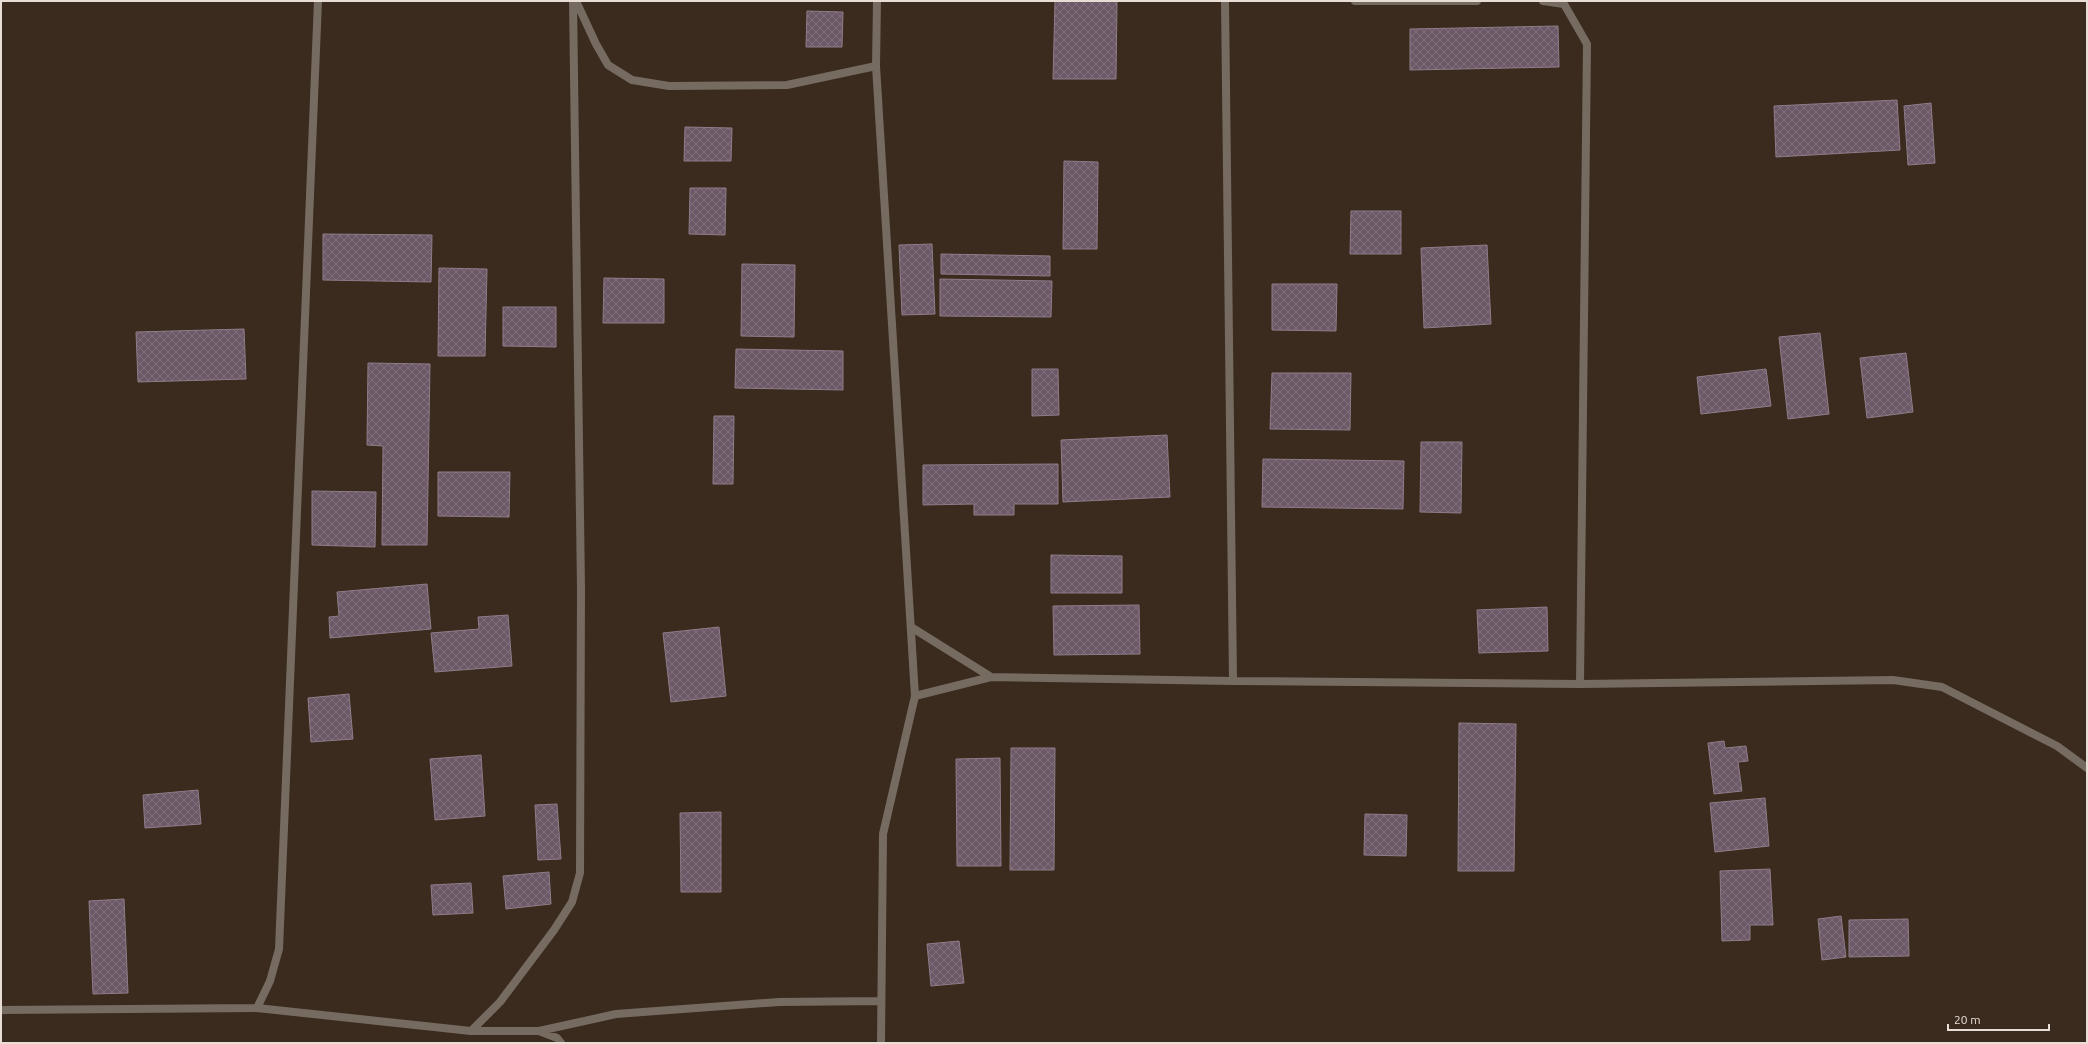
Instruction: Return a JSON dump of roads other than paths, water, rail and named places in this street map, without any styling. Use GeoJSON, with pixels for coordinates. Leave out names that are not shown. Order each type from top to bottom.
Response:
{"type":"FeatureCollection","features":[{"type":"Feature","properties":{"kind":"street"},"geometry":{"type":"LineString","coordinates":[[257,1008],[270,981],[279,949],[318,1]]}},
{"type":"Feature","properties":{"kind":"street"},"geometry":{"type":"LineString","coordinates":[[471,1031],[500,1002],[554,930],[572,902],[580,873],[581,589],[575,1]]}},
{"type":"Feature","properties":{"kind":"street"},"geometry":{"type":"LineString","coordinates":[[575,1],[608,65],[632,80],[669,86],[788,85],[876,66]]}},
{"type":"Feature","properties":{"kind":"street"},"geometry":{"type":"LineString","coordinates":[[877,1],[876,66],[915,696],[883,834],[880,1043]]}},
{"type":"Feature","properties":{"kind":"street"},"geometry":{"type":"LineString","coordinates":[[1225,1],[1234,682]]}},
{"type":"Feature","properties":{"kind":"street"},"geometry":{"type":"LineString","coordinates":[[1355,1],[1477,1]]}},
{"type":"Feature","properties":{"kind":"street"},"geometry":{"type":"LineString","coordinates":[[1543,1],[1564,4],[1587,44],[1580,684]]}},
{"type":"Feature","properties":{"kind":"street"},"geometry":{"type":"LineString","coordinates":[[911,627],[991,677]]}},
{"type":"Feature","properties":{"kind":"street"},"geometry":{"type":"LineString","coordinates":[[915,696],[991,677],[1234,682],[1580,684],[1893,680],[1942,686],[2057,746],[2087,768]]}},
{"type":"Feature","properties":{"kind":"street"},"geometry":{"type":"LineString","coordinates":[[1,1010],[257,1008],[471,1031],[539,1031],[616,1014],[779,1002],[881,1001]]}},
{"type":"Feature","properties":{"kind":"street"},"geometry":{"type":"LineString","coordinates":[[539,1031],[557,1038],[561,1043]]}}]}
